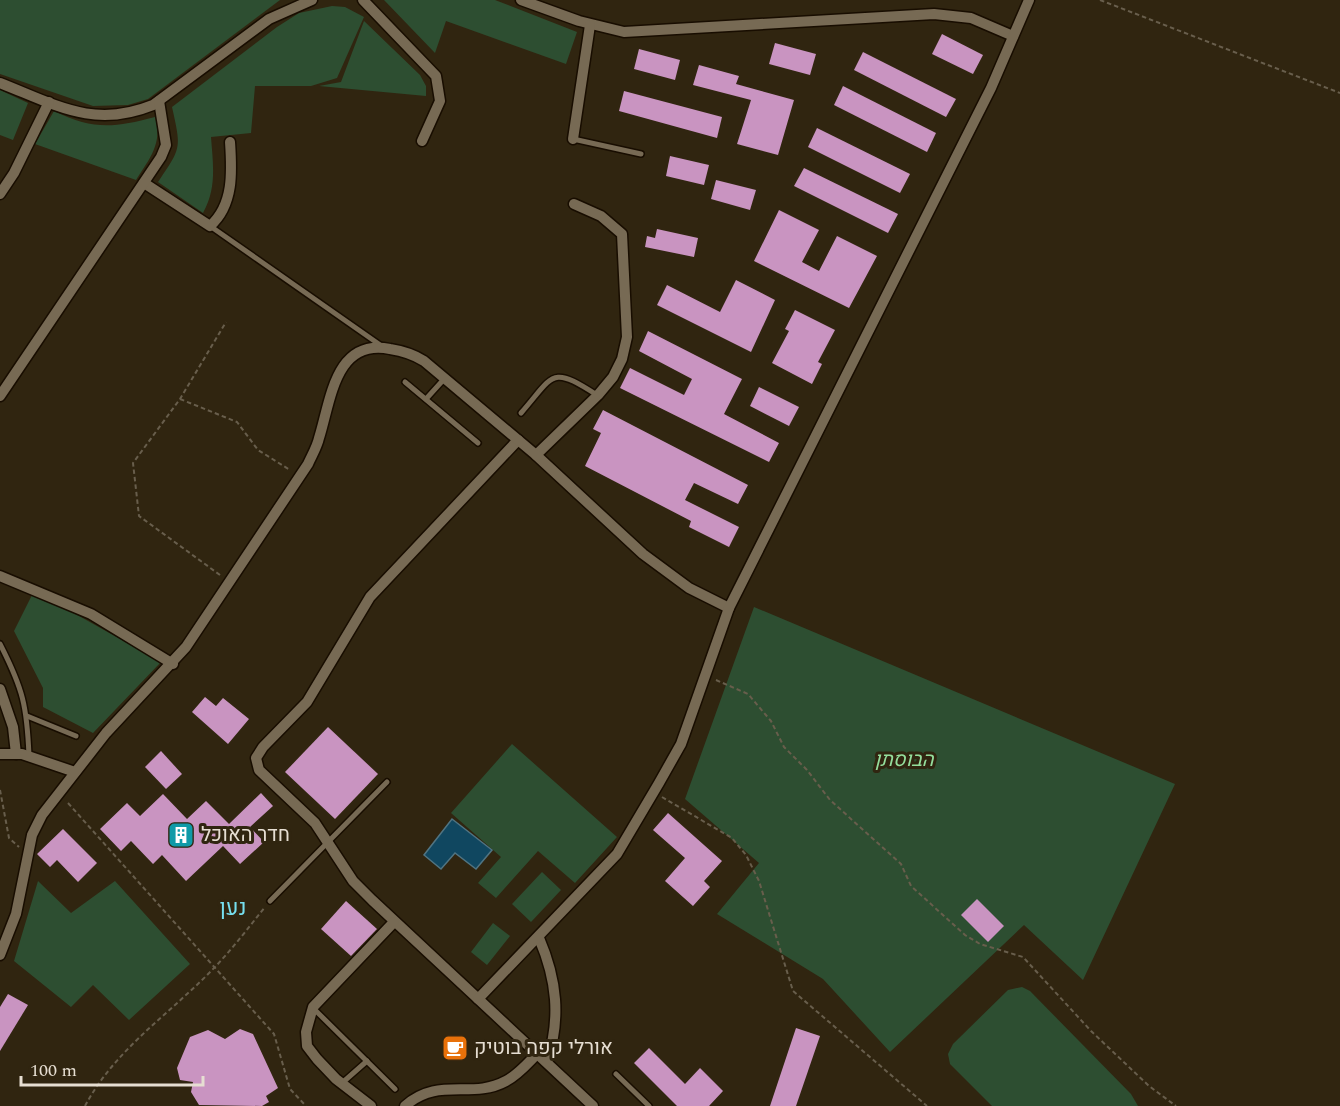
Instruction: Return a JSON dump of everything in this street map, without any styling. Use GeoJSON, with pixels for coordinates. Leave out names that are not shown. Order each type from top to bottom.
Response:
{"type":"FeatureCollection","features":[{"type":"Feature","properties":{"kind":"street"},"geometry":{"type":"LineString","coordinates":[[0,83],[97,117],[133,113],[159,101],[269,19],[312,0]]}},
{"type":"Feature","properties":{"kind":"street"},"geometry":{"type":"LineString","coordinates":[[363,0],[436,76],[440,101],[422,141]]}},
{"type":"Feature","properties":{"kind":"street"},"geometry":{"type":"LineString","coordinates":[[521,0],[590,25],[624,32],[934,14],[970,18],[1013,36]]}},
{"type":"Feature","properties":{"kind":"street"},"geometry":{"type":"LineString","coordinates":[[478,999],[539,938],[617,854],[681,744],[729,608],[985,99],[1029,0]]}},
{"type":"Feature","properties":{"kind":"street"},"geometry":{"type":"LineString","coordinates":[[573,139],[590,25]]}},
{"type":"Feature","properties":{"kind":"street"},"geometry":{"type":"LineString","coordinates":[[0,396],[144,183],[166,145],[159,101]]}},
{"type":"Feature","properties":{"kind":"street"},"geometry":{"type":"LineString","coordinates":[[0,194],[14,173],[49,102]]}},
{"type":"Feature","properties":{"kind":"street"},"geometry":{"type":"LineString","coordinates":[[144,183],[210,226],[217,220],[225,206],[232,179],[230,142]]}},
{"type":"Feature","properties":{"kind":"street"},"geometry":{"type":"LineString","coordinates":[[536,455],[598,395],[613,377],[622,359],[627,338],[622,234],[612,223],[574,204]]}},
{"type":"Feature","properties":{"kind":"street"},"geometry":{"type":"LineString","coordinates":[[0,955],[16,914],[32,834],[42,815],[106,733],[172,664],[230,582],[300,477],[319,440],[331,390],[345,364],[359,350],[372,346],[411,353],[446,378],[536,455],[643,554],[689,588],[729,608]]}},
{"type":"Feature","properties":{"kind":"street"},"geometry":{"type":"LineString","coordinates":[[518,440],[370,597],[307,702],[263,747],[256,758],[259,770],[315,823],[353,881],[394,922],[593,1106]]}},
{"type":"Feature","properties":{"kind":"street"},"geometry":{"type":"LineString","coordinates":[[0,576],[91,614],[172,664]]}},
{"type":"Feature","properties":{"kind":"street"},"geometry":{"type":"LineString","coordinates":[[0,689],[14,728],[16,754]]}},
{"type":"Feature","properties":{"kind":"street"},"geometry":{"type":"LineString","coordinates":[[0,754],[29,756],[75,772]]}},
{"type":"Feature","properties":{"kind":"street"},"geometry":{"type":"LineString","coordinates":[[371,1106],[342,1083],[307,1046],[306,1032],[313,1007],[394,922]]}},
{"type":"Feature","properties":{"kind":"street"},"geometry":{"type":"LineString","coordinates":[[539,938],[557,994],[557,1019],[546,1062]]}},
{"type":"Feature","properties":{"kind":"street"},"geometry":{"type":"LineString","coordinates":[[405,1106],[432,1090],[479,1089],[505,1082],[537,1054]]}},
{"type":"Feature","properties":{"kind":"lane"},"geometry":{"type":"LineString","coordinates":[[573,139],[641,154]]}},
{"type":"Feature","properties":{"kind":"lane"},"geometry":{"type":"LineString","coordinates":[[210,226],[385,348]]}},
{"type":"Feature","properties":{"kind":"lane"},"geometry":{"type":"LineString","coordinates":[[521,412],[550,380],[558,376],[569,377],[598,395]]}},
{"type":"Feature","properties":{"kind":"lane"},"geometry":{"type":"LineString","coordinates":[[426,399],[446,378]]}},
{"type":"Feature","properties":{"kind":"lane"},"geometry":{"type":"LineString","coordinates":[[405,382],[478,443]]}},
{"type":"Feature","properties":{"kind":"lane"},"geometry":{"type":"LineString","coordinates":[[0,644],[23,692],[29,756]]}},
{"type":"Feature","properties":{"kind":"lane"},"geometry":{"type":"LineString","coordinates":[[27,716],[76,736]]}},
{"type":"Feature","properties":{"kind":"lane"},"geometry":{"type":"LineString","coordinates":[[270,901],[387,782]]}},
{"type":"Feature","properties":{"kind":"lane"},"geometry":{"type":"LineString","coordinates":[[313,1007],[395,1089]]}},
{"type":"Feature","properties":{"kind":"lane"},"geometry":{"type":"LineString","coordinates":[[342,1083],[367,1061]]}},
{"type":"Feature","properties":{"kind":"lane"},"geometry":{"type":"LineString","coordinates":[[616,1074],[649,1106]]}},
{"type":"Feature","properties":{"kind":"path"},"geometry":{"type":"LineString","coordinates":[[1100,0],[1340,93]]}},
{"type":"Feature","properties":{"kind":"path"},"geometry":{"type":"LineString","coordinates":[[226,322],[180,399],[133,463],[139,516],[230,582]]}},
{"type":"Feature","properties":{"kind":"path"},"geometry":{"type":"LineString","coordinates":[[180,399],[237,422],[258,450],[300,477]]}},
{"type":"Feature","properties":{"kind":"path"},"geometry":{"type":"LineString","coordinates":[[706,676],[748,693],[771,721],[784,747],[807,770],[830,800],[901,864],[911,886],[934,908],[972,940],[1023,957],[1099,1039],[1149,1086],[1176,1106]]}},
{"type":"Feature","properties":{"kind":"path"},"geometry":{"type":"LineString","coordinates":[[0,790],[9,838],[27,855]]}},
{"type":"Feature","properties":{"kind":"path"},"geometry":{"type":"LineString","coordinates":[[654,792],[732,838],[746,855],[759,881],[793,991],[927,1106]]}},
{"type":"Feature","properties":{"kind":"path"},"geometry":{"type":"LineString","coordinates":[[68,802],[274,1034],[290,1089],[306,1106]]}},
{"type":"Feature","properties":{"kind":"path"},"geometry":{"type":"LineString","coordinates":[[85,1106],[98,1081],[215,966],[270,901]]}},
{"type":"Feature","properties":{"kind":"green space"},"geometry":{"type":"Polygon","coordinates":[[[0,0],[280,0],[148,99],[128,105],[93,106],[0,74],[0,0]]]}},
{"type":"Feature","properties":{"kind":"green space"},"geometry":{"type":"Polygon","coordinates":[[[384,0],[495,0],[577,32],[566,64],[446,21],[435,53],[384,0]]]}},
{"type":"Feature","properties":{"kind":"green space"},"geometry":{"type":"Polygon","coordinates":[[[332,6],[345,7],[364,17],[337,78],[311,86],[255,86],[251,133],[211,137],[212,185],[203,213],[158,182],[172,161],[177,147],[177,131],[172,107],[277,27],[299,13],[332,6]]]}},
{"type":"Feature","properties":{"kind":"green space"},"geometry":{"type":"Polygon","coordinates":[[[364,21],[420,75],[426,86],[426,96],[319,86],[341,82],[364,21]]]}},
{"type":"Feature","properties":{"kind":"green space"},"geometry":{"type":"Polygon","coordinates":[[[0,90],[28,103],[13,140],[0,135],[0,90]]]}},
{"type":"Feature","properties":{"kind":"green space"},"geometry":{"type":"Polygon","coordinates":[[[54,111],[80,122],[103,125],[115,125],[155,117],[157,135],[154,150],[136,180],[35,144],[54,111]]]}},
{"type":"Feature","properties":{"kind":"green space"},"geometry":{"type":"Polygon","coordinates":[[[32,595],[72,612],[161,662],[93,733],[43,707],[43,688],[14,631],[32,595]]]}},
{"type":"Feature","properties":{"kind":"green space","name":"הבוסתן"},"geometry":{"type":"Polygon","coordinates":[[[754,607],[1175,784],[1083,980],[1024,925],[890,1052],[823,979],[717,914],[759,863],[685,799],[754,607]]]}},
{"type":"Feature","properties":{"kind":"green space"},"geometry":{"type":"Polygon","coordinates":[[[512,744],[617,837],[575,883],[538,851],[496,898],[478,883],[501,857],[451,813],[512,744]]]}},
{"type":"Feature","properties":{"kind":"green space"},"geometry":{"type":"Polygon","coordinates":[[[542,872],[561,890],[531,922],[512,904],[542,872]]]}},
{"type":"Feature","properties":{"kind":"green space"},"geometry":{"type":"Polygon","coordinates":[[[38,881],[71,913],[115,881],[190,964],[129,1020],[93,985],[71,1007],[14,961],[38,881]]]}},
{"type":"Feature","properties":{"kind":"green space"},"geometry":{"type":"Polygon","coordinates":[[[493,923],[510,936],[487,965],[471,952],[493,923]]]}},
{"type":"Feature","properties":{"kind":"green space"},"geometry":{"type":"Polygon","coordinates":[[[1022,987],[1030,991],[1131,1094],[1138,1106],[992,1106],[950,1064],[948,1054],[953,1044],[1008,990],[1022,987]]]}},
{"type":"Feature","properties":{"kind":"water"},"geometry":{"type":"Polygon","coordinates":[[[452,819],[492,850],[476,869],[455,853],[441,869],[424,855],[452,819]]]}},
{"type":"Feature","properties":{"kind":"building"},"geometry":{"type":"Polygon","coordinates":[[[942,34],[983,55],[973,74],[932,54],[942,34]]]}},
{"type":"Feature","properties":{"kind":"building"},"geometry":{"type":"Polygon","coordinates":[[[775,43],[816,54],[810,75],[769,64],[775,43]]]}},
{"type":"Feature","properties":{"kind":"building"},"geometry":{"type":"Polygon","coordinates":[[[639,49],[680,60],[675,80],[634,69],[639,49]]]}},
{"type":"Feature","properties":{"kind":"building"},"geometry":{"type":"Polygon","coordinates":[[[863,52],[956,99],[946,117],[854,70],[863,52]]]}},
{"type":"Feature","properties":{"kind":"building"},"geometry":{"type":"Polygon","coordinates":[[[699,65],[739,76],[736,84],[794,100],[778,155],[737,144],[751,100],[693,85],[699,65]]]}},
{"type":"Feature","properties":{"kind":"building"},"geometry":{"type":"Polygon","coordinates":[[[843,86],[936,133],[927,152],[834,105],[843,86]]]}},
{"type":"Feature","properties":{"kind":"building"},"geometry":{"type":"Polygon","coordinates":[[[624,91],[722,117],[717,138],[619,111],[624,91]]]}},
{"type":"Feature","properties":{"kind":"building"},"geometry":{"type":"Polygon","coordinates":[[[817,128],[910,174],[900,193],[808,147],[817,128]]]}},
{"type":"Feature","properties":{"kind":"building"},"geometry":{"type":"Polygon","coordinates":[[[670,156],[709,165],[704,185],[666,176],[670,156]]]}},
{"type":"Feature","properties":{"kind":"building"},"geometry":{"type":"Polygon","coordinates":[[[804,168],[898,214],[888,233],[794,186],[804,168]]]}},
{"type":"Feature","properties":{"kind":"building"},"geometry":{"type":"Polygon","coordinates":[[[716,180],[756,190],[750,210],[711,199],[716,180]]]}},
{"type":"Feature","properties":{"kind":"building"},"geometry":{"type":"Polygon","coordinates":[[[779,210],[819,230],[802,262],[819,271],[837,236],[877,256],[849,308],[754,261],[779,210]]]}},
{"type":"Feature","properties":{"kind":"building"},"geometry":{"type":"Polygon","coordinates":[[[657,229],[698,238],[694,257],[645,247],[647,236],[655,238],[657,229]]]}},
{"type":"Feature","properties":{"kind":"building"},"geometry":{"type":"Polygon","coordinates":[[[736,280],[775,300],[751,352],[657,305],[667,285],[720,312],[736,280]]]}},
{"type":"Feature","properties":{"kind":"building"},"geometry":{"type":"Polygon","coordinates":[[[795,310],[835,330],[818,362],[822,364],[812,384],[772,363],[789,331],[785,329],[795,310]]]}},
{"type":"Feature","properties":{"kind":"building"},"geometry":{"type":"Polygon","coordinates":[[[648,331],[742,379],[724,414],[779,443],[769,462],[620,388],[630,368],[684,395],[692,379],[639,351],[648,331]]]}},
{"type":"Feature","properties":{"kind":"building"},"geometry":{"type":"Polygon","coordinates":[[[759,387],[799,407],[789,426],[750,406],[759,387]]]}},
{"type":"Feature","properties":{"kind":"building"},"geometry":{"type":"Polygon","coordinates":[[[603,410],[748,485],[738,504],[694,483],[685,500],[739,527],[729,547],[689,527],[691,521],[585,466],[601,433],[593,429],[603,410]]]}},
{"type":"Feature","properties":{"kind":"building"},"geometry":{"type":"Polygon","coordinates":[[[205,697],[216,706],[223,698],[249,719],[228,744],[192,712],[205,697]]]}},
{"type":"Feature","properties":{"kind":"building"},"geometry":{"type":"Polygon","coordinates":[[[328,727],[378,774],[335,819],[285,772],[328,727]]]}},
{"type":"Feature","properties":{"kind":"building"},"geometry":{"type":"Polygon","coordinates":[[[161,751],[182,774],[166,789],[145,767],[161,751]]]}},
{"type":"Feature","properties":{"kind":"building","name":"חדר האוכל"},"geometry":{"type":"Polygon","coordinates":[[[261,793],[273,806],[250,827],[264,842],[240,864],[223,846],[186,881],[162,855],[153,864],[131,841],[121,851],[100,829],[127,803],[140,816],[163,794],[187,819],[206,801],[229,824],[261,793]]]}},
{"type":"Feature","properties":{"kind":"building"},"geometry":{"type":"Polygon","coordinates":[[[668,813],[722,861],[704,881],[710,887],[693,906],[665,881],[685,858],[653,830],[668,813]]]}},
{"type":"Feature","properties":{"kind":"building"},"geometry":{"type":"Polygon","coordinates":[[[63,829],[97,863],[78,882],[57,860],[50,867],[37,854],[63,829]]]}},
{"type":"Feature","properties":{"kind":"building"},"geometry":{"type":"Polygon","coordinates":[[[977,899],[1004,926],[988,942],[961,915],[977,899]]]}},
{"type":"Feature","properties":{"kind":"building"},"geometry":{"type":"Polygon","coordinates":[[[346,901],[377,929],[351,956],[321,929],[346,901]]]}},
{"type":"Feature","properties":{"kind":"building"},"geometry":{"type":"Polygon","coordinates":[[[8,994],[28,1005],[0,1051],[0,1007],[8,994]]]}},
{"type":"Feature","properties":{"kind":"building"},"geometry":{"type":"Polygon","coordinates":[[[796,1028],[820,1036],[796,1106],[770,1106],[796,1028]]]}},
{"type":"Feature","properties":{"kind":"building"},"geometry":{"type":"Polygon","coordinates":[[[240,1029],[253,1034],[278,1088],[266,1096],[269,1102],[262,1106],[199,1105],[191,1092],[193,1082],[180,1080],[177,1068],[190,1037],[208,1030],[225,1039],[240,1029]]]}},
{"type":"Feature","properties":{"kind":"building"},"geometry":{"type":"Polygon","coordinates":[[[649,1048],[685,1084],[700,1068],[723,1091],[709,1106],[677,1106],[634,1063],[649,1048]]]}},
{"type":"Feature","properties":{"kind":"place","name":"חדר האוכל"},"geometry":{"type":"Point","coordinates":[181,835]}},
{"type":"Feature","properties":{"kind":"place","name":"אורלי קפה בוטיק"},"geometry":{"type":"Point","coordinates":[455,1048]}},
{"type":"Feature","properties":{"kind":"district","name":"נען"},"geometry":{"type":"Point","coordinates":[233,908]}}]}
